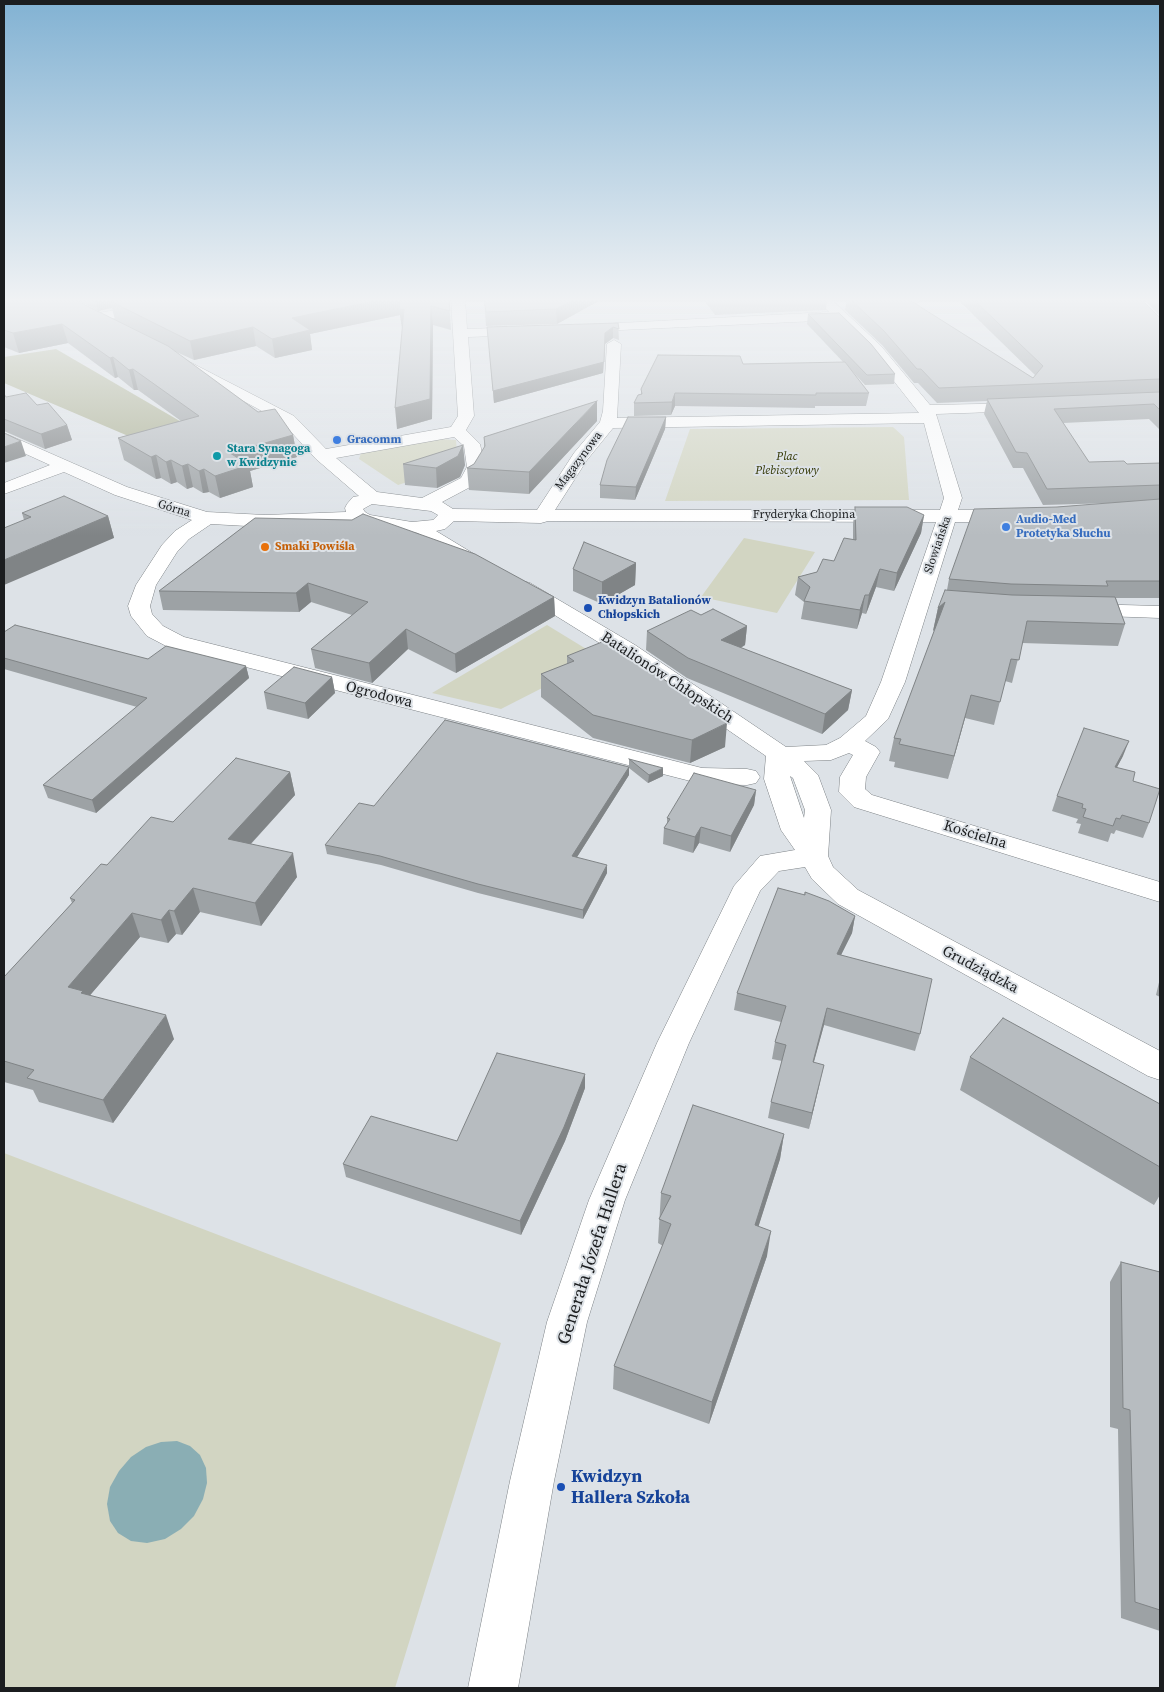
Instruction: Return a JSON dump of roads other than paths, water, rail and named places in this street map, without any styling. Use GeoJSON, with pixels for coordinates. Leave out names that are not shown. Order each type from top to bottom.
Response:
{"type":"FeatureCollection","features":[{"type":"Feature","properties":{"kind":"street"},"geometry":{"type":"LineString","coordinates":[[211,378],[280,413],[322,455],[372,498]]}},
{"type":"Feature","properties":{"kind":"street"},"geometry":{"type":"LineString","coordinates":[[322,455],[457,431],[466,416],[463,378]]}},
{"type":"Feature","properties":{"kind":"street","name":"Magazynowa"},"geometry":{"type":"LineString","coordinates":[[541,517],[580,457],[608,423],[611,411],[612,378]]}},
{"type":"Feature","properties":{"kind":"street","name":"Słowiańska"},"geometry":{"type":"LineString","coordinates":[[779,755],[831,752],[849,743],[876,719],[927,603],[953,498],[927,414],[899,378]]}},
{"type":"Feature","properties":{"kind":"street"},"geometry":{"type":"LineString","coordinates":[[608,423],[927,414],[1034,406]]}},
{"type":"Feature","properties":{"kind":"street"},"geometry":{"type":"LineString","coordinates":[[425,504],[468,481],[476,467],[472,444],[457,431]]}},
{"type":"Feature","properties":{"kind":"street","name":"Górna"},"geometry":{"type":"LineString","coordinates":[[4,438],[120,491],[178,511],[207,518],[238,521],[295,520],[338,519],[356,515]]}},
{"type":"Feature","properties":{"kind":"street"},"geometry":{"type":"LineString","coordinates":[[4,489],[64,466]]}},
{"type":"Feature","properties":{"kind":"street"},"geometry":{"type":"LineString","coordinates":[[295,520],[334,499],[352,482]]}},
{"type":"Feature","properties":{"kind":"street"},"geometry":{"type":"LineString","coordinates":[[372,498],[425,504],[444,510],[447,515],[445,520],[438,525],[426,528],[412,528],[365,520],[356,515],[354,508],[360,502],[372,498]]}},
{"type":"Feature","properties":{"kind":"street","name":"Fryderyka Chopina"},"geometry":{"type":"LineString","coordinates":[[447,515],[541,517],[1024,515]]}},
{"type":"Feature","properties":{"kind":"street"},"geometry":{"type":"LineString","coordinates":[[458,538],[489,517]]}},
{"type":"Feature","properties":{"kind":"street","name":"Ogrodowa"},"geometry":{"type":"LineString","coordinates":[[207,518],[182,535],[169,549],[146,585],[139,606],[142,616],[155,631],[176,642],[266,667],[702,776],[747,777]]}},
{"type":"Feature","properties":{"kind":"street","name":"Batalionów Chłopskich"},"geometry":{"type":"LineString","coordinates":[[426,528],[430,536],[458,538],[497,573],[537,594],[627,650],[764,742],[779,755]]}},
{"type":"Feature","properties":{"kind":"street"},"geometry":{"type":"LineString","coordinates":[[1064,610],[1160,612]]}},
{"type":"Feature","properties":{"kind":"street","name":"Kościelna"},"geometry":{"type":"LineString","coordinates":[[849,743],[867,752],[853,777],[852,792],[863,801],[1160,892]]}},
{"type":"Feature","properties":{"kind":"street"},"geometry":{"type":"LineString","coordinates":[[779,755],[777,779],[787,810],[795,830],[814,856]]}},
{"type":"Feature","properties":{"kind":"street","name":"Grudziądzka"},"geometry":{"type":"LineString","coordinates":[[814,856],[822,872],[848,897],[1160,1066]]}},
{"type":"Feature","properties":{"kind":"street","name":"Generała Józefa Hallera"},"geometry":{"type":"LineString","coordinates":[[492,1688],[532,1481],[567,1322],[607,1200],[673,1044],[748,886],[770,863],[814,856]]}},
{"type":"Feature","properties":{"kind":"water"},"geometry":{"type":"Polygon","coordinates":[[[177,1441],[190,1446],[200,1455],[206,1468],[207,1483],[203,1499],[194,1516],[181,1529],[165,1539],[147,1543],[131,1541],[118,1533],[110,1521],[107,1504],[110,1487],[119,1471],[131,1457],[146,1447],[161,1442],[177,1441]]]}},
{"type":"Feature","properties":{"kind":"place","name":"Gracomm"},"geometry":{"type":"Point","coordinates":[337,440]}},
{"type":"Feature","properties":{"kind":"place","name":"Stara Synagoga w Kwidzynie"},"geometry":{"type":"Point","coordinates":[217,456]}},
{"type":"Feature","properties":{"kind":"place","name":"Audio-Med Protetyka Słuchu"},"geometry":{"type":"Point","coordinates":[1006,527]}},
{"type":"Feature","properties":{"kind":"place","name":"Smaki Powiśla"},"geometry":{"type":"Point","coordinates":[265,547]}},
{"type":"Feature","properties":{"kind":"place","name":"Kwidzyn Batalionów Chłopskich"},"geometry":{"type":"Point","coordinates":[588,608]}},
{"type":"Feature","properties":{"kind":"place","name":"Kwidzyn Hallera Szkoła"},"geometry":{"type":"Point","coordinates":[561,1487]}},
{"type":"Feature","properties":{"kind":"park label","name":"Plac Plebiscytowy"},"geometry":{"type":"Point","coordinates":[787,464]}}]}
